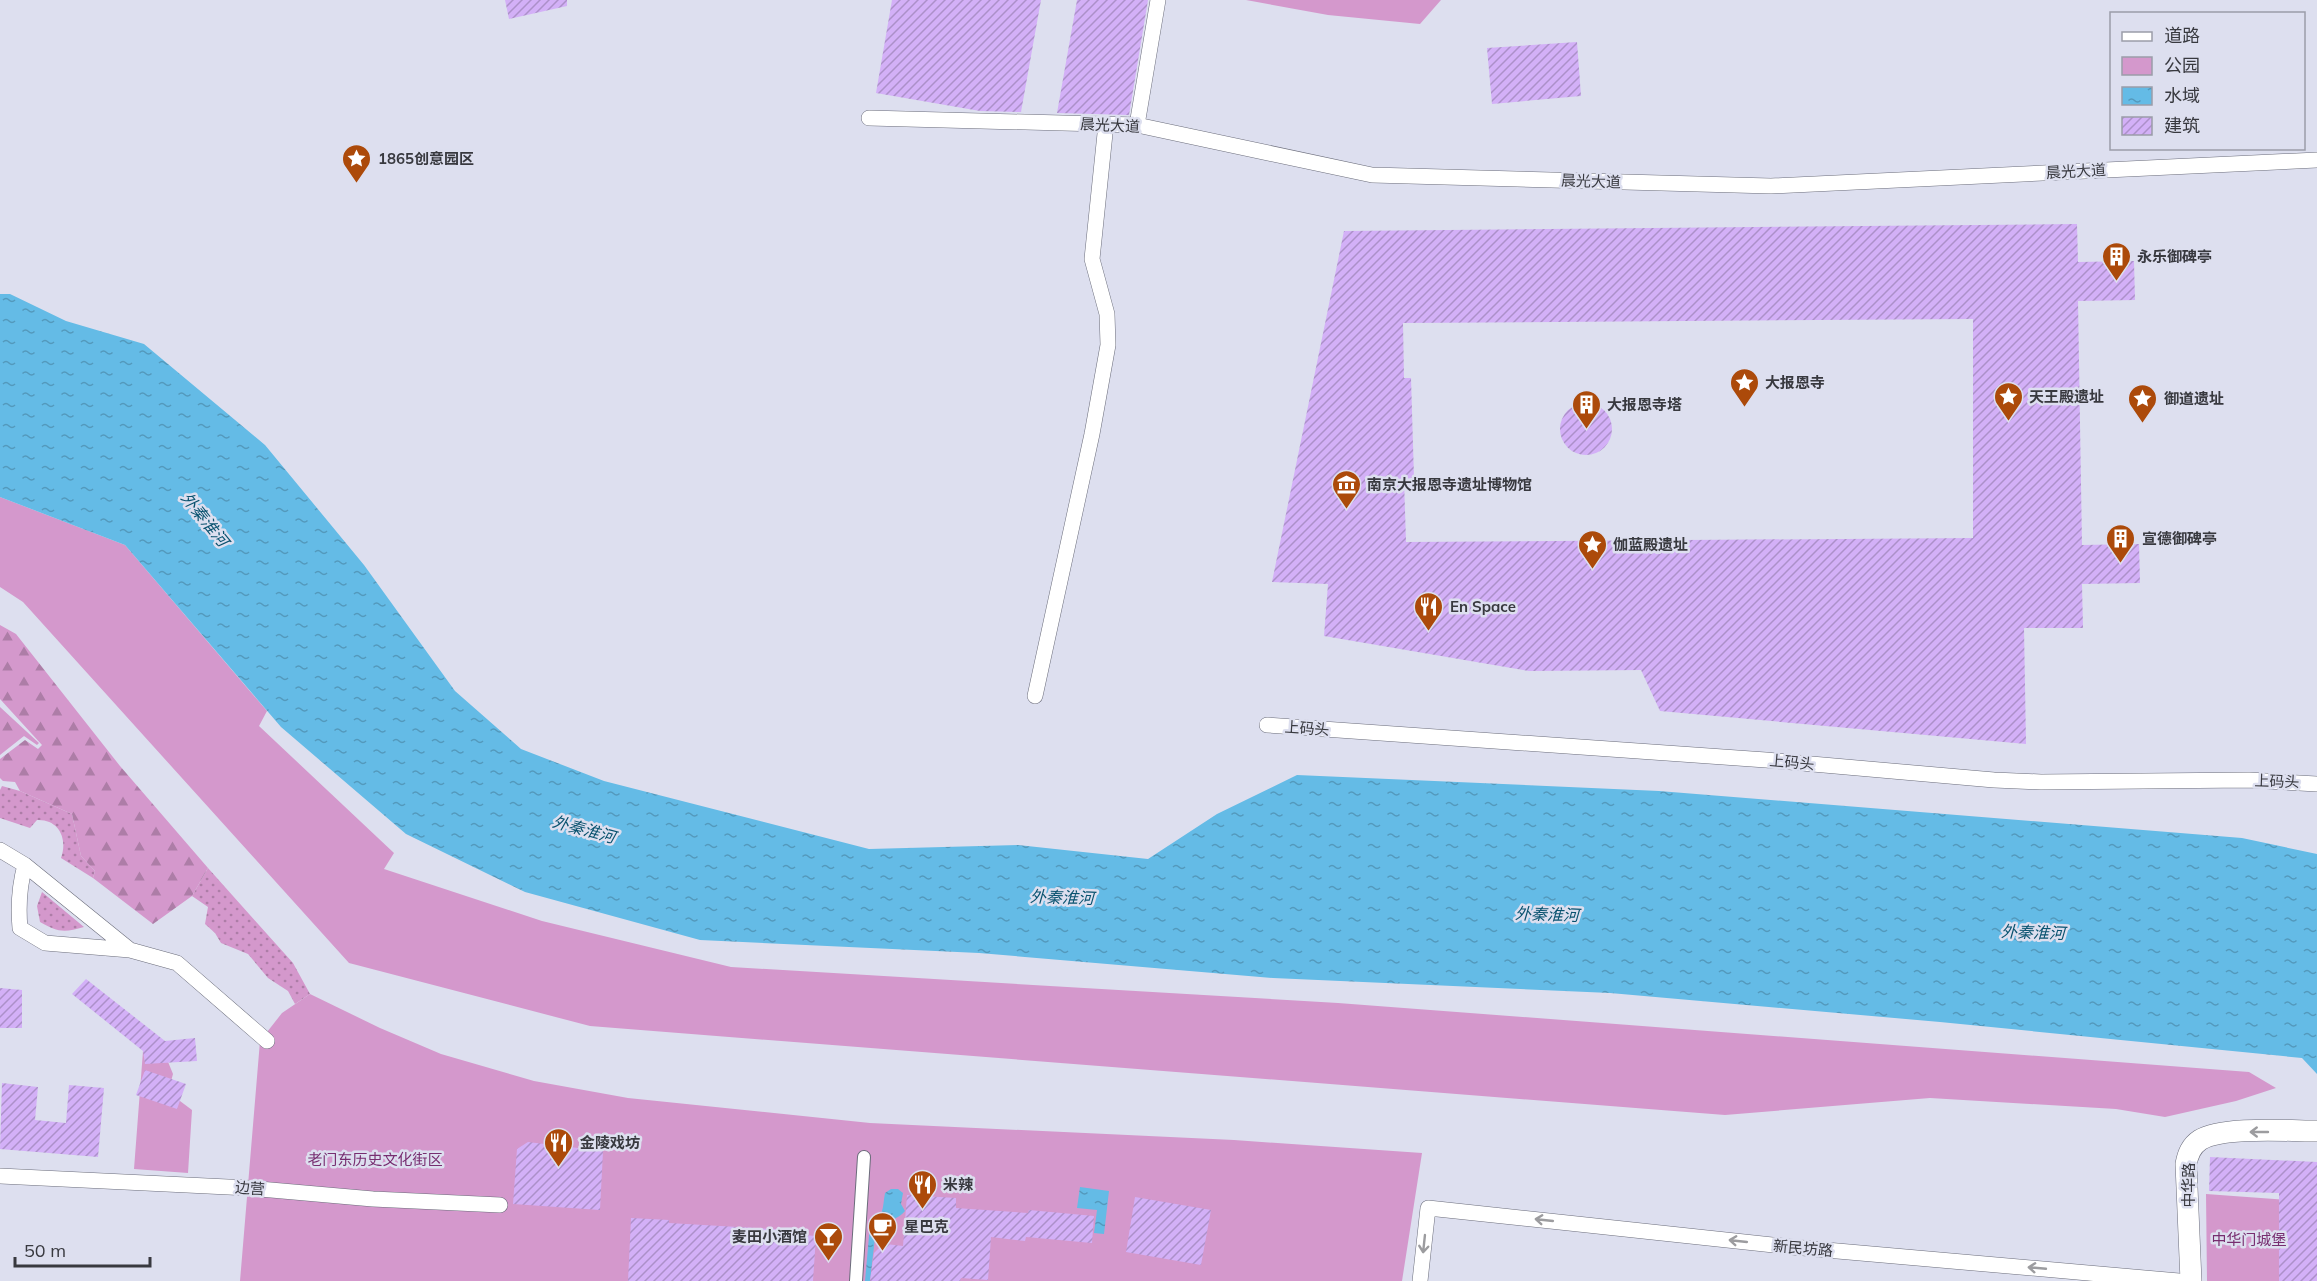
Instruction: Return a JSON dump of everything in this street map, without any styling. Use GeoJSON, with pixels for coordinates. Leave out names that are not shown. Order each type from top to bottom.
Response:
{"type":"FeatureCollection","features":[{"type":"Feature","properties":{"kind":"main road","name":"中华路"},"geometry":{"type":"LineString","coordinates":[[2191,1281],[2186,1164],[2188,1153],[2193,1147],[2200,1140],[2213,1134],[2317,1131]]}},
{"type":"Feature","properties":{"kind":"street"},"geometry":{"type":"LineString","coordinates":[[1137,125],[1158,0]]}},
{"type":"Feature","properties":{"kind":"street","name":"晨光大道"},"geometry":{"type":"LineString","coordinates":[[869,118],[1137,125],[1372,175],[1771,186],[2317,160]]}},
{"type":"Feature","properties":{"kind":"street"},"geometry":{"type":"LineString","coordinates":[[1035,696],[1092,434],[1108,345],[1107,314],[1092,259],[1106,124]]}},
{"type":"Feature","properties":{"kind":"street","name":"上码头"},"geometry":{"type":"LineString","coordinates":[[1267,725],[1767,760],[1994,780],[2041,782],[2249,780],[2317,784]]}},
{"type":"Feature","properties":{"kind":"street"},"geometry":{"type":"LineString","coordinates":[[0,850],[24,865],[130,950]]}},
{"type":"Feature","properties":{"kind":"street"},"geometry":{"type":"LineString","coordinates":[[24,865],[18,906],[20,928],[45,943],[130,950],[177,963],[267,1041]]}},
{"type":"Feature","properties":{"kind":"street"},"geometry":{"type":"LineString","coordinates":[[856,1281],[864,1157]]}},
{"type":"Feature","properties":{"kind":"street","name":"边营"},"geometry":{"type":"LineString","coordinates":[[0,1176],[249,1188],[373,1199],[500,1205]]}},
{"type":"Feature","properties":{"kind":"street","name":"新民坊路"},"geometry":{"type":"LineString","coordinates":[[1420,1281],[1428,1208],[1792,1247],[2179,1281]]}},
{"type":"Feature","properties":{"kind":"green space"},"geometry":{"type":"Polygon","coordinates":[[[1246,0],[1441,0],[1420,24],[1328,15],[1246,0]]]}},
{"type":"Feature","properties":{"kind":"green space"},"geometry":{"type":"Polygon","coordinates":[[[0,497],[125,545],[267,711],[259,726],[394,853],[384,869],[542,921],[731,967],[1338,1003],[2249,1072],[2276,1088],[2236,1101],[2165,1117],[2116,1109],[1930,1098],[1725,1115],[590,1026],[349,963],[23,602],[0,587],[0,497]]]}},
{"type":"Feature","properties":{"kind":"green space"},"geometry":{"type":"Polygon","coordinates":[[[0,625],[16,634],[120,766],[208,868],[192,896],[153,924],[93,878],[95,871],[81,856],[72,814],[20,791],[15,782],[3,781],[0,778],[0,759],[25,740],[38,749],[42,745],[0,699],[0,625]]]}},
{"type":"Feature","properties":{"kind":"green space"},"geometry":{"type":"Polygon","coordinates":[[[0,707],[39,743],[37,745],[24,736],[0,755],[0,707]]]}},
{"type":"Feature","properties":{"kind":"green space"},"geometry":{"type":"Polygon","coordinates":[[[2,786],[20,791],[72,814],[81,856],[95,871],[93,878],[61,858],[62,837],[51,823],[37,820],[30,828],[0,818],[2,786]]]}},
{"type":"Feature","properties":{"kind":"green space"},"geometry":{"type":"Polygon","coordinates":[[[208,868],[293,963],[310,994],[295,1004],[288,991],[268,978],[248,954],[221,943],[215,933],[205,924],[208,907],[192,896],[208,868]]]}},
{"type":"Feature","properties":{"kind":"green space"},"geometry":{"type":"Polygon","coordinates":[[[42,892],[84,927],[61,930],[40,922],[37,906],[42,892]]]}},
{"type":"Feature","properties":{"kind":"green space","name":"老门东历史文化街区"},"geometry":{"type":"Polygon","coordinates":[[[310,994],[441,1054],[534,1081],[628,1098],[870,1123],[1234,1140],[1422,1153],[1402,1281],[240,1281],[260,1041],[282,1013],[310,994]]]}},
{"type":"Feature","properties":{"kind":"green space"},"geometry":{"type":"Polygon","coordinates":[[[143,1051],[164,1052],[173,1074],[168,1092],[192,1110],[188,1173],[134,1169],[143,1051]]]}},
{"type":"Feature","properties":{"kind":"green space","name":"中华门城堡"},"geometry":{"type":"Polygon","coordinates":[[[2206,1194],[2317,1202],[2317,1281],[2207,1281],[2206,1194]]]}},
{"type":"Feature","properties":{"kind":"water","name":"外秦淮河"},"geometry":{"type":"Polygon","coordinates":[[[0,294],[10,294],[66,321],[144,344],[265,445],[364,565],[455,691],[521,749],[604,781],[869,849],[1018,845],[1148,859],[1217,814],[1297,775],[1659,791],[2242,838],[2317,854],[2317,1074],[2302,1058],[1940,1022],[1610,993],[1273,978],[979,953],[700,940],[525,892],[406,834],[281,727],[125,545],[0,497],[0,294]]]}},
{"type":"Feature","properties":{"kind":"water"},"geometry":{"type":"Polygon","coordinates":[[[1080,1187],[1109,1191],[1104,1234],[1094,1233],[1097,1210],[1077,1208],[1080,1187]]]}},
{"type":"Feature","properties":{"kind":"water"},"geometry":{"type":"Polygon","coordinates":[[[891,1189],[898,1189],[903,1193],[901,1204],[905,1211],[876,1229],[870,1281],[865,1281],[870,1225],[881,1214],[885,1193],[891,1189]]]}},
{"type":"Feature","properties":{"kind":"building"},"geometry":{"type":"Polygon","coordinates":[[[505,0],[567,0],[567,6],[509,19],[505,0]]]}},
{"type":"Feature","properties":{"kind":"building"},"geometry":{"type":"Polygon","coordinates":[[[892,0],[1041,0],[1021,112],[980,111],[876,93],[892,0]]]}},
{"type":"Feature","properties":{"kind":"building"},"geometry":{"type":"Polygon","coordinates":[[[1077,0],[1148,0],[1129,115],[1057,113],[1077,0]]]}},
{"type":"Feature","properties":{"kind":"building"},"geometry":{"type":"Polygon","coordinates":[[[1577,42],[1581,96],[1492,104],[1487,48],[1577,42]]]}},
{"type":"Feature","properties":{"kind":"building","name":"南京大报恩寺遗址博物馆"},"geometry":{"type":"Polygon","coordinates":[[[2077,224],[2078,262],[2134,261],[2135,300],[2078,301],[2082,545],[2139,544],[2140,583],[2082,584],[2083,628],[2024,628],[2026,744],[1660,711],[1641,670],[1529,671],[1324,636],[1328,584],[1272,582],[1344,231],[2077,224]],[[1973,319],[1403,323],[1404,378],[1411,378],[1414,478],[1404,479],[1406,542],[1973,538],[1973,319]]]}},
{"type":"Feature","properties":{"kind":"building","name":"大报恩寺塔"},"geometry":{"type":"Polygon","coordinates":[[[1581,403],[1591,403],[1601,407],[1608,414],[1612,429],[1608,444],[1601,451],[1591,455],[1581,455],[1571,451],[1564,444],[1560,434],[1560,424],[1564,414],[1571,407],[1581,403]]]}},
{"type":"Feature","properties":{"kind":"building"},"geometry":{"type":"Polygon","coordinates":[[[86,979],[165,1041],[195,1038],[197,1061],[145,1064],[143,1051],[72,994],[86,979]]]}},
{"type":"Feature","properties":{"kind":"building"},"geometry":{"type":"Polygon","coordinates":[[[0,988],[22,990],[22,1028],[0,1028],[0,988]]]}},
{"type":"Feature","properties":{"kind":"building"},"geometry":{"type":"Polygon","coordinates":[[[145,1070],[186,1084],[177,1109],[136,1095],[145,1070]]]}},
{"type":"Feature","properties":{"kind":"building"},"geometry":{"type":"Polygon","coordinates":[[[2,1083],[38,1087],[35,1120],[66,1123],[69,1085],[104,1088],[98,1157],[0,1149],[2,1083]]]}},
{"type":"Feature","properties":{"kind":"building","name":"金陵戏坊"},"geometry":{"type":"Polygon","coordinates":[[[528,1142],[603,1151],[600,1210],[513,1204],[517,1149],[528,1142]]]}},
{"type":"Feature","properties":{"kind":"building"},"geometry":{"type":"Polygon","coordinates":[[[2210,1157],[2317,1162],[2317,1281],[2279,1281],[2279,1193],[2209,1191],[2210,1157]]]}},
{"type":"Feature","properties":{"kind":"building"},"geometry":{"type":"Polygon","coordinates":[[[907,1195],[956,1198],[956,1208],[1028,1213],[1029,1210],[1094,1216],[1092,1243],[1026,1237],[1025,1241],[991,1237],[988,1280],[961,1278],[960,1281],[870,1281],[874,1253],[886,1244],[903,1246],[907,1195]]]}},
{"type":"Feature","properties":{"kind":"building"},"geometry":{"type":"Polygon","coordinates":[[[1135,1197],[1211,1210],[1201,1265],[1126,1252],[1135,1197]]]}},
{"type":"Feature","properties":{"kind":"building"},"geometry":{"type":"Polygon","coordinates":[[[631,1218],[669,1220],[669,1223],[789,1230],[789,1234],[816,1236],[813,1281],[628,1281],[631,1218]]]}},
{"type":"Feature","properties":{"kind":"place","name":"1865创意园区"},"geometry":{"type":"Point","coordinates":[357,184]}},
{"type":"Feature","properties":{"kind":"place","name":"永乐御碑亭"},"geometry":{"type":"Point","coordinates":[2116,282]}},
{"type":"Feature","properties":{"kind":"place","name":"大报恩寺"},"geometry":{"type":"Point","coordinates":[1744,408]}},
{"type":"Feature","properties":{"kind":"place","name":"天王殿遗址"},"geometry":{"type":"Point","coordinates":[2008,422]}},
{"type":"Feature","properties":{"kind":"place","name":"御道遗址"},"geometry":{"type":"Point","coordinates":[2143,424]}},
{"type":"Feature","properties":{"kind":"place","name":"大报恩寺塔"},"geometry":{"type":"Point","coordinates":[1586,430]}},
{"type":"Feature","properties":{"kind":"place","name":"南京大报恩寺遗址博物馆"},"geometry":{"type":"Point","coordinates":[1346,510]}},
{"type":"Feature","properties":{"kind":"place","name":"宣德御碑亭"},"geometry":{"type":"Point","coordinates":[2121,564]}},
{"type":"Feature","properties":{"kind":"place","name":"伽蓝殿遗址"},"geometry":{"type":"Point","coordinates":[1592,570]}},
{"type":"Feature","properties":{"kind":"place","name":"En Space"},"geometry":{"type":"Point","coordinates":[1429,632]}},
{"type":"Feature","properties":{"kind":"place","name":"金陵戏坊"},"geometry":{"type":"Point","coordinates":[559,1168]}},
{"type":"Feature","properties":{"kind":"place","name":"米辣"},"geometry":{"type":"Point","coordinates":[922,1210]}},
{"type":"Feature","properties":{"kind":"place","name":"星巴克"},"geometry":{"type":"Point","coordinates":[883,1252]}},
{"type":"Feature","properties":{"kind":"place","name":"麦田小酒馆"},"geometry":{"type":"Point","coordinates":[828,1262]}}]}
